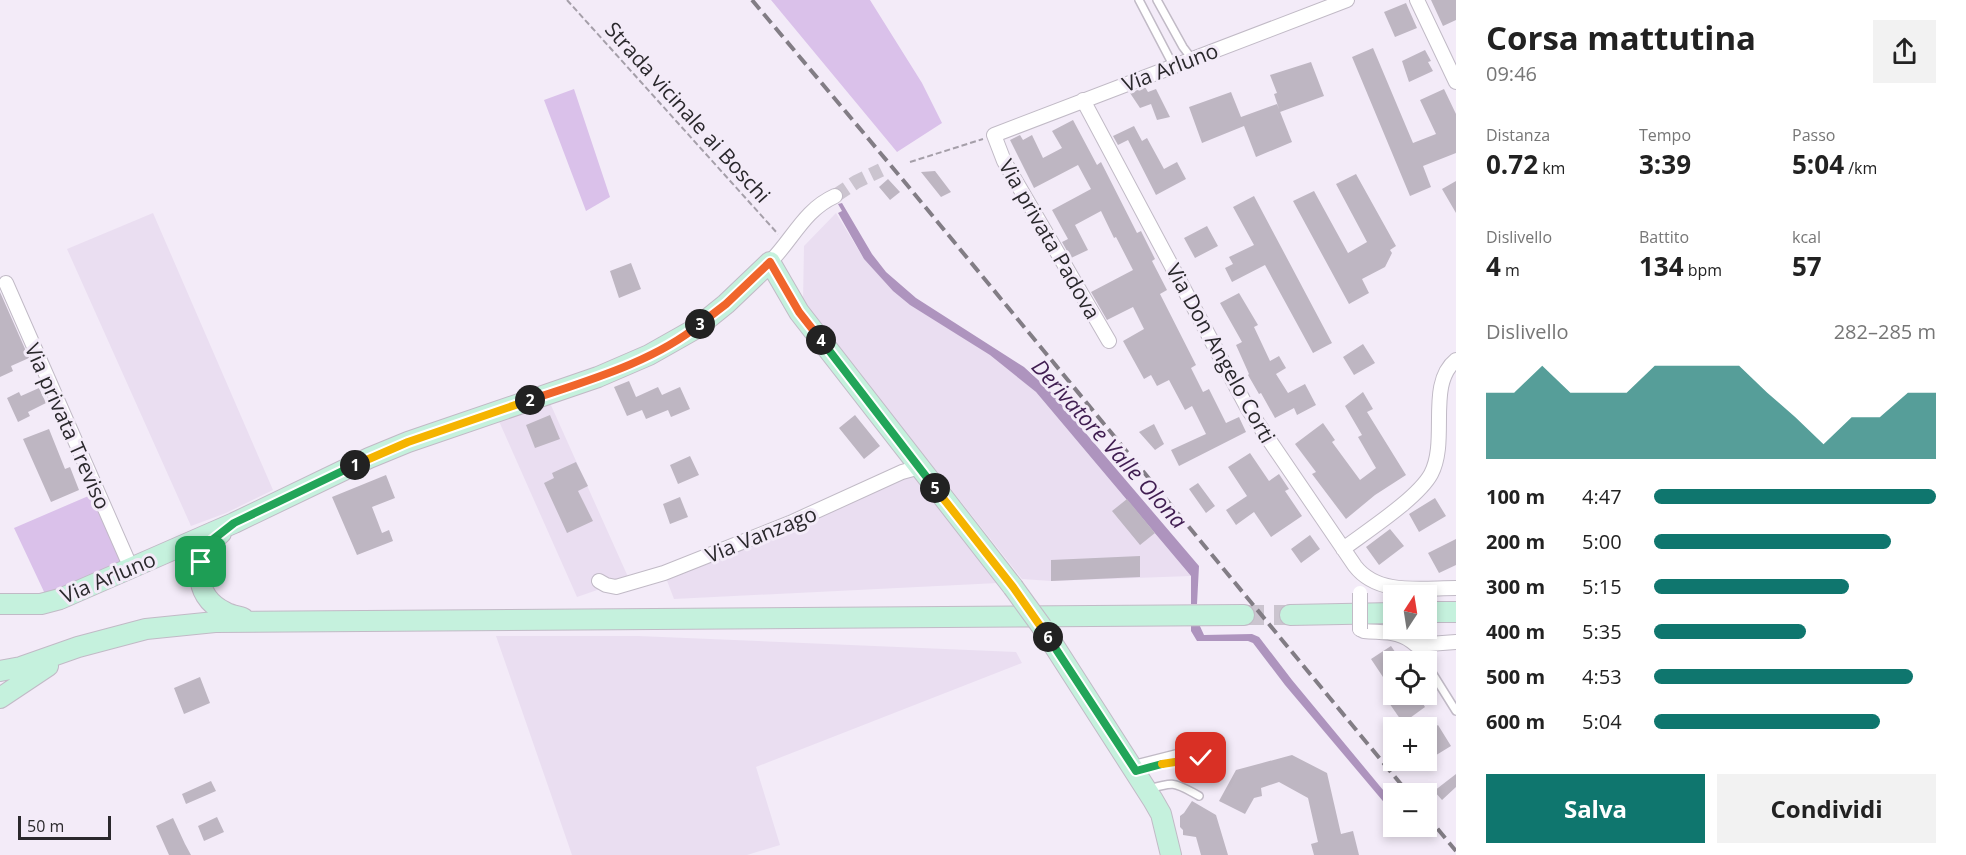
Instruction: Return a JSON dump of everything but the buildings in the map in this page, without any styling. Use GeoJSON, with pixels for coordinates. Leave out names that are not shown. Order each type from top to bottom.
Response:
{"type":"FeatureCollection","features":[{"type":"Feature","properties":{"kind":"street","name":"Via Arluno"},"geometry":{"type":"LineString","coordinates":[[994,135],[1347,0]]}},
{"type":"Feature","properties":{"kind":"street"},"geometry":{"type":"LineString","coordinates":[[1417,0],[1456,82]]}},
{"type":"Feature","properties":{"kind":"street","name":"Via Don Angelo Corti"},"geometry":{"type":"LineString","coordinates":[[1083,100],[1248,409],[1343,549],[1366,578]]}},
{"type":"Feature","properties":{"kind":"street","name":"Via privata Padova"},"geometry":{"type":"LineString","coordinates":[[994,135],[1004,161],[1108,341]]}},
{"type":"Feature","properties":{"kind":"street","name":"Via Arluno"},"geometry":{"type":"LineString","coordinates":[[0,604],[41,604],[60,599],[234,523],[369,458],[408,442],[598,377],[649,355],[695,329],[726,304],[770,262],[819,203],[835,196]]}},
{"type":"Feature","properties":{"kind":"street"},"geometry":{"type":"LineString","coordinates":[[770,262],[799,312],[1042,627],[1134,768],[1161,814],[1171,855]]}},
{"type":"Feature","properties":{"kind":"street","name":"Via privata Treviso"},"geometry":{"type":"LineString","coordinates":[[6,283],[131,568]]}},
{"type":"Feature","properties":{"kind":"street"},"geometry":{"type":"LineString","coordinates":[[1343,549],[1412,496],[1428,479],[1435,465],[1438,451],[1442,381],[1447,369],[1456,360]]}},
{"type":"Feature","properties":{"kind":"street","name":"Via Vanzago"},"geometry":{"type":"LineString","coordinates":[[599,581],[616,587],[664,573],[790,523],[902,472],[920,468]]}},
{"type":"Feature","properties":{"kind":"street"},"geometry":{"type":"LineString","coordinates":[[234,523],[211,541],[205,551],[201,562],[202,585],[215,605],[224,612],[254,622]]}},
{"type":"Feature","properties":{"kind":"street"},"geometry":{"type":"LineString","coordinates":[[1456,588],[1385,586],[1366,578],[1365,586],[1360,592],[1360,629],[1399,634],[1408,637],[1416,645],[1456,642]]}},
{"type":"Feature","properties":{"kind":"street"},"geometry":{"type":"LineString","coordinates":[[1437,612],[1456,612]]}},
{"type":"Feature","properties":{"kind":"street"},"geometry":{"type":"LineString","coordinates":[[1290,615],[1383,613]]}},
{"type":"Feature","properties":{"kind":"street"},"geometry":{"type":"LineString","coordinates":[[0,671],[21,667],[78,647],[146,629],[215,622],[1244,615]]}},
{"type":"Feature","properties":{"kind":"street"},"geometry":{"type":"LineString","coordinates":[[0,698],[78,647]]}},
{"type":"Feature","properties":{"kind":"lane"},"geometry":{"type":"LineString","coordinates":[[1139,0],[1173,65]]}},
{"type":"Feature","properties":{"kind":"lane"},"geometry":{"type":"LineString","coordinates":[[1156,0],[1192,59]]}},
{"type":"Feature","properties":{"kind":"lane"},"geometry":{"type":"LineString","coordinates":[[1416,645],[1420,651]]}},
{"type":"Feature","properties":{"kind":"lane"},"geometry":{"type":"LineString","coordinates":[[1437,680],[1456,711]]}},
{"type":"Feature","properties":{"kind":"lane"},"geometry":{"type":"LineString","coordinates":[[1134,768],[1199,748]]}},
{"type":"Feature","properties":{"kind":"lane"},"geometry":{"type":"LineString","coordinates":[[1134,768],[1201,758]]}},
{"type":"Feature","properties":{"kind":"lane"},"geometry":{"type":"LineString","coordinates":[[1147,790],[1176,783],[1199,796]]}},
{"type":"Feature","properties":{"kind":"path","name":"Strada vicinale ai Boschi"},"geometry":{"type":"LineString","coordinates":[[567,0],[787,243]]}},
{"type":"Feature","properties":{"kind":"shaded area"},"geometry":{"type":"Polygon","coordinates":[[[771,0],[870,0],[922,83],[942,123],[897,152],[771,0]]]}},
{"type":"Feature","properties":{"kind":"shaded area"},"geometry":{"type":"Polygon","coordinates":[[[574,89],[610,197],[586,211],[544,100],[574,89]]]}},
{"type":"Feature","properties":{"kind":"shaded area"},"geometry":{"type":"Polygon","coordinates":[[[842,203],[872,254],[886,272],[916,298],[1024,367],[1048,389],[1199,566],[1197,604],[1191,604],[1191,576],[1036,392],[990,355],[910,305],[893,291],[864,259],[838,213],[842,211],[838,204],[842,203]]]}},
{"type":"Feature","properties":{"kind":"shaded area"},"geometry":{"type":"Polygon","coordinates":[[[153,213],[273,490],[226,513],[191,526],[67,249],[153,213]]]}},
{"type":"Feature","properties":{"kind":"shaded area"},"geometry":{"type":"Polygon","coordinates":[[[836,213],[864,259],[893,291],[910,305],[990,354],[1036,392],[1191,576],[1051,581],[1022,579],[803,302],[804,246],[836,213]]]}},
{"type":"Feature","properties":{"kind":"shaded area"},"geometry":{"type":"Polygon","coordinates":[[[550,403],[629,579],[577,597],[498,419],[550,403]]]}},
{"type":"Feature","properties":{"kind":"shaded area"},"geometry":{"type":"Polygon","coordinates":[[[918,473],[998,583],[674,599],[666,578],[918,473]]]}},
{"type":"Feature","properties":{"kind":"shaded area"},"geometry":{"type":"Polygon","coordinates":[[[93,494],[123,564],[46,596],[14,528],[93,494]]]}},
{"type":"Feature","properties":{"kind":"shaded area"},"geometry":{"type":"Polygon","coordinates":[[[1191,624],[1199,624],[1204,635],[1252,634],[1259,637],[1383,790],[1383,801],[1285,685],[1253,643],[1248,641],[1197,641],[1191,631],[1191,624]]]}},
{"type":"Feature","properties":{"kind":"shaded area"},"geometry":{"type":"Polygon","coordinates":[[[496,636],[638,636],[1016,652],[1022,663],[756,767],[780,845],[747,855],[572,855],[496,636]]]}},
{"type":"Feature","properties":{"kind":"tunnel"},"geometry":{"type":"LineString","coordinates":[[835,196],[856,182],[881,170]]}},
{"type":"Feature","properties":{"kind":"tunnel"},"geometry":{"type":"LineString","coordinates":[[1244,615],[1290,615]]}},
{"type":"Feature","properties":{"kind":"railway"},"geometry":{"type":"LineString","coordinates":[[752,0],[1400,783]]}},
{"type":"Feature","properties":{"kind":"railway"},"geometry":{"type":"LineString","coordinates":[[1437,828],[1456,851]]}},
{"type":"Feature","properties":{"kind":"route"},"geometry":{"type":"LineString","coordinates":[[201,562],[211,541],[234,523],[369,458],[447,428],[598,377],[649,355],[695,329],[726,304],[770,262],[799,312],[1042,627],[1136,771],[1166,763],[1201,758]]}},
{"type":"Feature","properties":{"kind":"water label","name":"Derivatore Valle Olona"},"geometry":{"type":"Point","coordinates":[1110,443]}}]}
